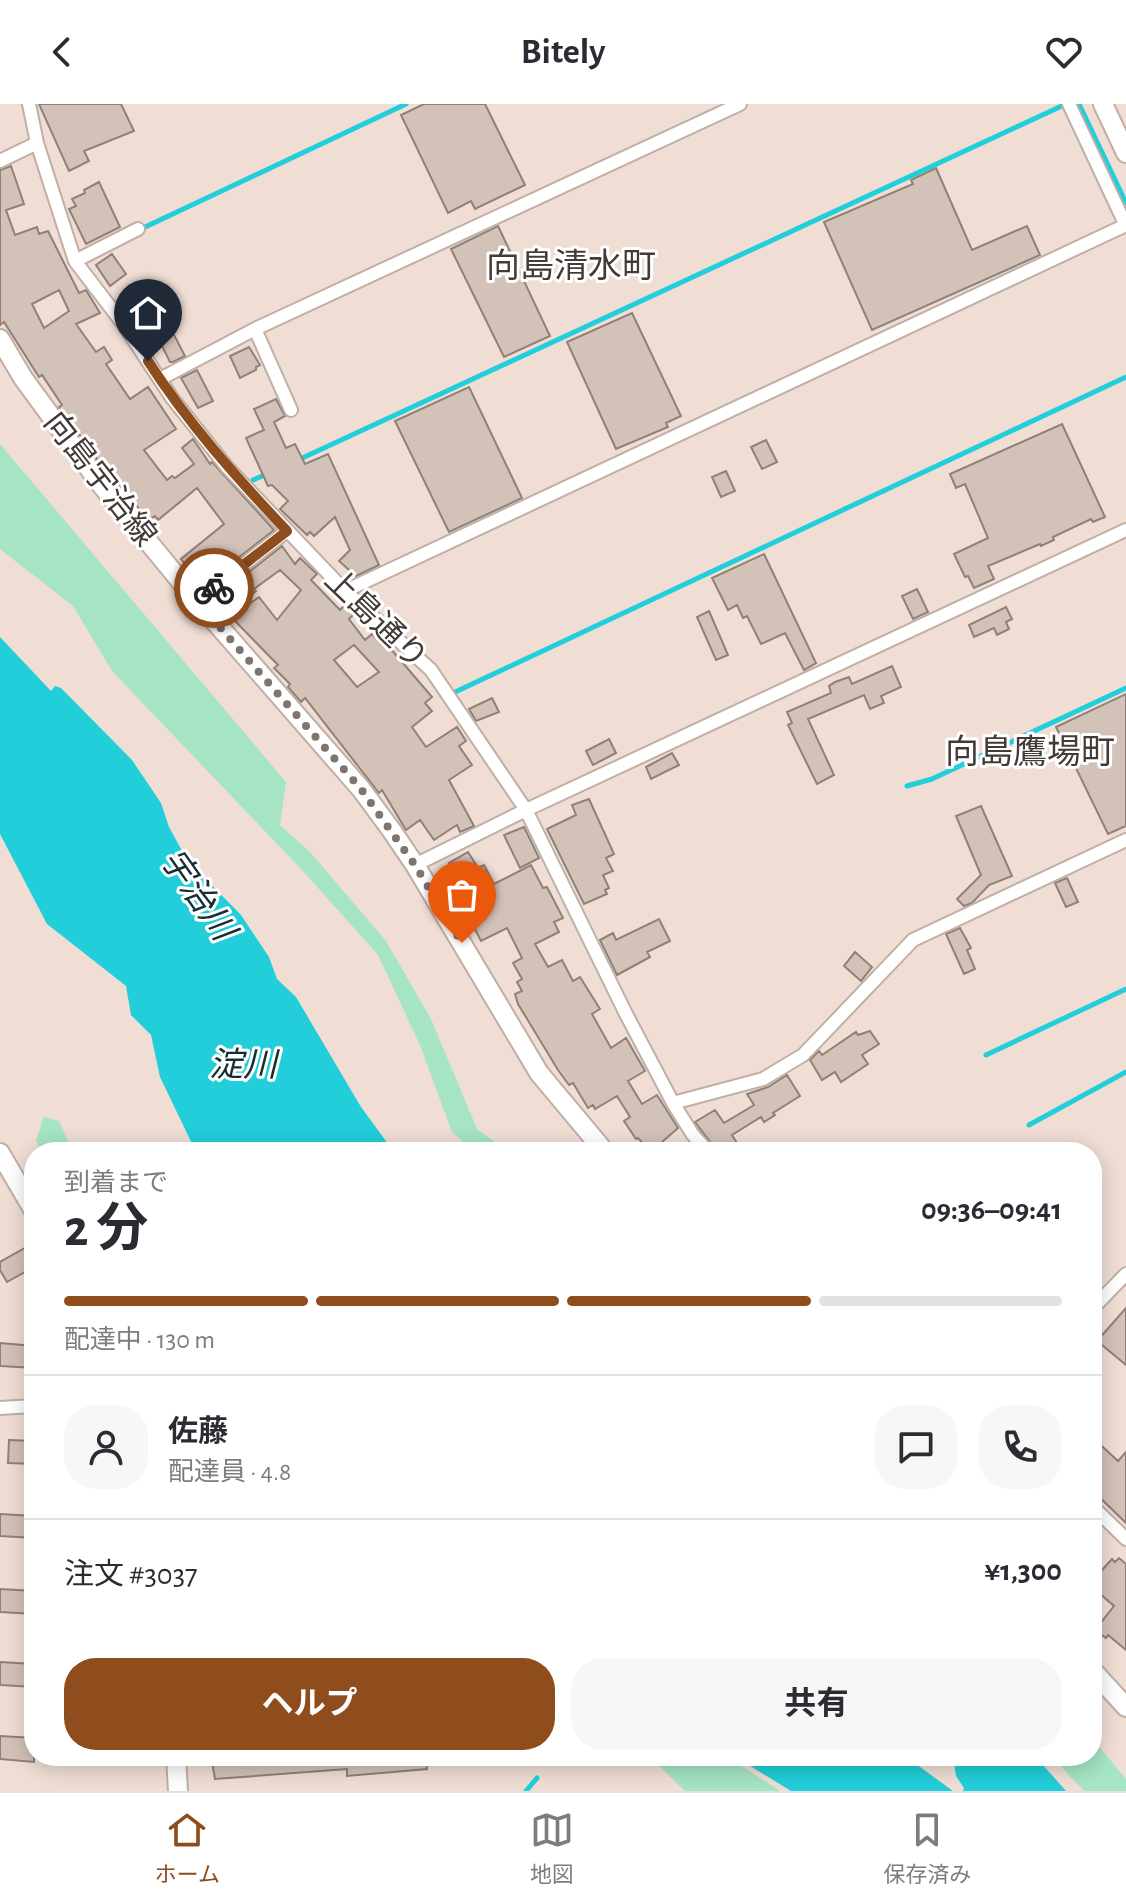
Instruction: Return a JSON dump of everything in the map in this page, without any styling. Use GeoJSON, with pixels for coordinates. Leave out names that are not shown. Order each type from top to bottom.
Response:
{"type":"FeatureCollection","features":[{"type":"Feature","properties":{"kind":"main road"},"geometry":{"type":"LineString","coordinates":[[1103,104],[1126,153]]}},
{"type":"Feature","properties":{"kind":"main road","name":"向島宇治線"},"geometry":{"type":"LineString","coordinates":[[0,339],[23,378],[99,482],[197,601],[361,789],[415,865],[539,1073],[597,1142]]}},
{"type":"Feature","properties":{"kind":"main road"},"geometry":{"type":"LineString","coordinates":[[0,1153],[24,1194]]}},
{"type":"Feature","properties":{"kind":"main road"},"geometry":{"type":"LineString","coordinates":[[1102,1681],[1126,1707]]}},
{"type":"Feature","properties":{"kind":"main road"},"geometry":{"type":"LineString","coordinates":[[177,1766],[178,1791]]}},
{"type":"Feature","properties":{"kind":"street","name":"上島通り"},"geometry":{"type":"LineString","coordinates":[[29,104],[37,143],[75,261],[227,467],[345,591],[431,670],[526,810],[626,1014],[673,1103],[700,1142]]}},
{"type":"Feature","properties":{"kind":"street"},"geometry":{"type":"LineString","coordinates":[[160,379],[255,329],[740,104]]}},
{"type":"Feature","properties":{"kind":"street"},"geometry":{"type":"LineString","coordinates":[[345,591],[1126,225],[1070,106]]}},
{"type":"Feature","properties":{"kind":"street"},"geometry":{"type":"LineString","coordinates":[[0,161],[37,143]]}},
{"type":"Feature","properties":{"kind":"street"},"geometry":{"type":"LineString","coordinates":[[75,261],[138,229]]}},
{"type":"Feature","properties":{"kind":"street"},"geometry":{"type":"LineString","coordinates":[[255,329],[291,410]]}},
{"type":"Feature","properties":{"kind":"street"},"geometry":{"type":"LineString","coordinates":[[415,865],[526,810],[1126,530]]}},
{"type":"Feature","properties":{"kind":"street"},"geometry":{"type":"LineString","coordinates":[[197,601],[287,531]]}},
{"type":"Feature","properties":{"kind":"street"},"geometry":{"type":"LineString","coordinates":[[673,1103],[763,1079],[803,1055],[913,940],[1126,840]]}},
{"type":"Feature","properties":{"kind":"street"},"geometry":{"type":"LineString","coordinates":[[1102,1299],[1126,1274]]}},
{"type":"Feature","properties":{"kind":"street"},"geometry":{"type":"LineString","coordinates":[[0,1408],[24,1407]]}},
{"type":"Feature","properties":{"kind":"street"},"geometry":{"type":"LineString","coordinates":[[1102,1516],[1126,1539]]}},
{"type":"Feature","properties":{"kind":"green space"},"geometry":{"type":"Polygon","coordinates":[[[0,444],[286,782],[280,825],[310,852],[386,941],[431,1019],[477,1129],[495,1142],[464,1142],[452,1132],[420,1045],[378,955],[303,871],[112,671],[73,606],[0,549],[0,444]]]}},
{"type":"Feature","properties":{"kind":"green space"},"geometry":{"type":"Polygon","coordinates":[[[44,1117],[59,1121],[68,1142],[37,1142],[44,1117]]]}},
{"type":"Feature","properties":{"kind":"green space"},"geometry":{"type":"Polygon","coordinates":[[[1102,1750],[1126,1779],[1126,1791],[1084,1791],[1060,1766],[1102,1766],[1102,1750]]]}},
{"type":"Feature","properties":{"kind":"green space"},"geometry":{"type":"Polygon","coordinates":[[[659,1766],[741,1766],[780,1791],[685,1791],[659,1766]]]}},
{"type":"Feature","properties":{"kind":"water","name":"淀川"},"geometry":{"type":"Polygon","coordinates":[[[0,637],[51,691],[55,686],[61,688],[132,760],[161,803],[169,827],[187,860],[241,915],[269,957],[277,979],[296,997],[361,1107],[387,1142],[191,1142],[160,1077],[151,1035],[131,1015],[126,986],[47,924],[0,834],[0,637]]]}},
{"type":"Feature","properties":{"kind":"water"},"geometry":{"type":"Polygon","coordinates":[[[750,1766],[919,1766],[953,1791],[791,1791],[750,1766]]]}},
{"type":"Feature","properties":{"kind":"water"},"geometry":{"type":"Polygon","coordinates":[[[954,1766],[1044,1766],[1066,1791],[963,1791],[954,1766]]]}},
{"type":"Feature","properties":{"kind":"building"},"geometry":{"type":"Polygon","coordinates":[[[39,104],[121,104],[134,131],[84,151],[89,161],[69,171],[39,104]]]}},
{"type":"Feature","properties":{"kind":"building"},"geometry":{"type":"Polygon","coordinates":[[[424,104],[485,104],[525,185],[475,209],[471,201],[448,213],[401,115],[424,104]]]}},
{"type":"Feature","properties":{"kind":"building"},"geometry":{"type":"Polygon","coordinates":[[[11,166],[24,204],[6,210],[15,235],[37,227],[39,234],[48,231],[79,293],[86,290],[100,313],[76,324],[96,352],[104,347],[112,360],[106,364],[130,399],[148,387],[176,429],[144,450],[167,480],[194,464],[182,448],[193,439],[210,464],[212,462],[274,530],[202,586],[181,559],[224,524],[197,488],[158,520],[155,516],[149,520],[105,470],[59,407],[62,405],[42,375],[39,377],[4,322],[0,325],[0,170],[11,166]],[[59,290],[32,304],[44,328],[69,311],[59,290]]]}},
{"type":"Feature","properties":{"kind":"building"},"geometry":{"type":"Polygon","coordinates":[[[936,168],[972,250],[1027,226],[1040,255],[872,330],[824,222],[913,184],[911,180],[936,168]]]}},
{"type":"Feature","properties":{"kind":"building"},"geometry":{"type":"Polygon","coordinates":[[[99,182],[120,227],[86,244],[69,209],[76,206],[72,199],[99,182]]]}},
{"type":"Feature","properties":{"kind":"building"},"geometry":{"type":"Polygon","coordinates":[[[498,226],[550,336],[504,357],[451,249],[498,226]]]}},
{"type":"Feature","properties":{"kind":"building"},"geometry":{"type":"Polygon","coordinates":[[[112,254],[126,274],[110,286],[96,265],[112,254]]]}},
{"type":"Feature","properties":{"kind":"building"},"geometry":{"type":"Polygon","coordinates":[[[158,304],[185,356],[173,362],[170,362],[155,332],[150,335],[144,322],[142,312],[158,304]]]}},
{"type":"Feature","properties":{"kind":"building"},"geometry":{"type":"Polygon","coordinates":[[[632,313],[681,416],[666,423],[668,427],[616,449],[567,342],[632,313]]]}},
{"type":"Feature","properties":{"kind":"building"},"geometry":{"type":"Polygon","coordinates":[[[249,347],[260,365],[240,378],[230,356],[249,347]]]}},
{"type":"Feature","properties":{"kind":"building"},"geometry":{"type":"Polygon","coordinates":[[[197,370],[213,401],[198,408],[181,378],[197,370]]]}},
{"type":"Feature","properties":{"kind":"building"},"geometry":{"type":"Polygon","coordinates":[[[469,387],[522,498],[449,532],[395,421],[469,387]]]}},
{"type":"Feature","properties":{"kind":"building"},"geometry":{"type":"Polygon","coordinates":[[[276,399],[285,416],[274,422],[286,448],[295,444],[305,464],[328,454],[379,565],[356,576],[339,561],[350,550],[335,517],[314,536],[310,532],[307,535],[280,509],[288,501],[272,485],[268,486],[246,438],[264,430],[254,409],[276,399]]]}},
{"type":"Feature","properties":{"kind":"building"},"geometry":{"type":"Polygon","coordinates":[[[1062,424],[1105,517],[1093,522],[1091,519],[1041,546],[988,566],[994,579],[974,588],[954,554],[988,538],[965,484],[956,488],[950,474],[1062,424]]]}},
{"type":"Feature","properties":{"kind":"building"},"geometry":{"type":"Polygon","coordinates":[[[766,440],[777,462],[762,469],[751,447],[766,440]]]}},
{"type":"Feature","properties":{"kind":"building"},"geometry":{"type":"Polygon","coordinates":[[[726,471],[735,491],[721,497],[712,477],[726,471]]]}},
{"type":"Feature","properties":{"kind":"building"},"geometry":{"type":"Polygon","coordinates":[[[282,546],[295,564],[300,558],[317,574],[311,580],[340,610],[345,605],[354,614],[349,619],[365,640],[372,634],[382,645],[385,642],[432,697],[425,703],[432,711],[412,727],[426,747],[457,727],[466,741],[459,746],[472,765],[449,780],[474,826],[460,832],[457,825],[434,840],[420,820],[406,830],[382,790],[379,793],[305,698],[301,702],[288,687],[290,684],[274,668],[278,665],[231,617],[259,597],[277,620],[301,590],[280,570],[254,589],[256,591],[247,599],[234,584],[282,546]],[[354,645],[334,660],[357,687],[379,672],[354,645]]]}},
{"type":"Feature","properties":{"kind":"building"},"geometry":{"type":"Polygon","coordinates":[[[764,554],[816,663],[804,670],[785,633],[761,644],[747,616],[743,618],[737,605],[728,610],[712,578],[764,554]]]}},
{"type":"Feature","properties":{"kind":"building"},"geometry":{"type":"Polygon","coordinates":[[[917,589],[928,612],[913,619],[902,596],[917,589]]]}},
{"type":"Feature","properties":{"kind":"building"},"geometry":{"type":"Polygon","coordinates":[[[1006,607],[1012,619],[1006,622],[1009,629],[997,635],[994,628],[974,637],[969,625],[1006,607]]]}},
{"type":"Feature","properties":{"kind":"building"},"geometry":{"type":"Polygon","coordinates":[[[709,611],[728,655],[716,660],[697,617],[709,611]]]}},
{"type":"Feature","properties":{"kind":"building"},"geometry":{"type":"Polygon","coordinates":[[[892,666],[901,687],[881,696],[884,703],[870,709],[864,695],[808,719],[834,775],[817,784],[788,725],[792,723],[787,712],[831,693],[829,686],[835,682],[849,677],[852,684],[892,666]]]}},
{"type":"Feature","properties":{"kind":"building"},"geometry":{"type":"Polygon","coordinates":[[[1126,694],[1126,826],[1108,834],[1056,727],[1126,694]]]}},
{"type":"Feature","properties":{"kind":"building"},"geometry":{"type":"Polygon","coordinates":[[[492,698],[499,712],[476,721],[469,709],[492,698]]]}},
{"type":"Feature","properties":{"kind":"building"},"geometry":{"type":"Polygon","coordinates":[[[609,739],[616,753],[593,765],[586,751],[609,739]]]}},
{"type":"Feature","properties":{"kind":"building"},"geometry":{"type":"Polygon","coordinates":[[[672,753],[679,765],[651,779],[646,767],[672,753]]]}},
{"type":"Feature","properties":{"kind":"building"},"geometry":{"type":"Polygon","coordinates":[[[589,799],[614,854],[606,858],[613,871],[603,875],[609,888],[605,890],[607,894],[584,904],[547,829],[576,815],[572,805],[589,799]]]}},
{"type":"Feature","properties":{"kind":"building"},"geometry":{"type":"Polygon","coordinates":[[[981,806],[1012,876],[989,885],[972,903],[964,906],[957,899],[981,875],[956,816],[981,806]]]}},
{"type":"Feature","properties":{"kind":"building"},"geometry":{"type":"Polygon","coordinates":[[[524,827],[539,858],[520,868],[504,835],[524,827]]]}},
{"type":"Feature","properties":{"kind":"building"},"geometry":{"type":"Polygon","coordinates":[[[468,852],[478,868],[484,865],[494,884],[531,865],[563,918],[554,922],[559,932],[535,944],[548,967],[562,960],[573,981],[580,977],[600,1009],[592,1014],[611,1048],[626,1038],[645,1071],[628,1081],[642,1104],[657,1095],[678,1128],[662,1142],[636,1139],[624,1121],[630,1117],[617,1096],[595,1109],[593,1105],[588,1108],[573,1083],[569,1085],[518,1004],[515,994],[522,991],[517,982],[522,979],[513,963],[522,958],[507,928],[481,941],[459,898],[454,901],[445,883],[457,877],[449,863],[468,852]]]}},
{"type":"Feature","properties":{"kind":"building"},"geometry":{"type":"Polygon","coordinates":[[[1067,878],[1078,902],[1066,907],[1055,883],[1067,878]]]}},
{"type":"Feature","properties":{"kind":"building"},"geometry":{"type":"Polygon","coordinates":[[[659,919],[670,941],[647,952],[650,957],[617,975],[600,940],[613,933],[616,940],[659,919]]]}},
{"type":"Feature","properties":{"kind":"building"},"geometry":{"type":"Polygon","coordinates":[[[960,928],[971,948],[967,950],[975,969],[964,974],[946,934],[960,928]]]}},
{"type":"Feature","properties":{"kind":"building"},"geometry":{"type":"Polygon","coordinates":[[[855,952],[872,967],[861,981],[844,966],[855,952]]]}},
{"type":"Feature","properties":{"kind":"building"},"geometry":{"type":"Polygon","coordinates":[[[870,1031],[879,1044],[862,1055],[868,1064],[841,1082],[835,1072],[822,1080],[810,1060],[819,1051],[822,1055],[856,1032],[858,1035],[870,1031]]]}},
{"type":"Feature","properties":{"kind":"building"},"geometry":{"type":"Polygon","coordinates":[[[787,1075],[800,1096],[764,1122],[761,1117],[732,1135],[736,1142],[710,1142],[695,1122],[715,1110],[724,1123],[754,1105],[747,1094],[768,1087],[787,1075]]]}},
{"type":"Feature","properties":{"kind":"building"},"geometry":{"type":"Polygon","coordinates":[[[24,1248],[24,1273],[7,1282],[0,1270],[0,1262],[24,1248]]]}},
{"type":"Feature","properties":{"kind":"building"},"geometry":{"type":"Polygon","coordinates":[[[1126,1308],[1126,1365],[1102,1345],[1102,1335],[1126,1308]]]}},
{"type":"Feature","properties":{"kind":"building"},"geometry":{"type":"Polygon","coordinates":[[[0,1343],[24,1345],[24,1367],[0,1366],[0,1343]]]}},
{"type":"Feature","properties":{"kind":"building"},"geometry":{"type":"Polygon","coordinates":[[[9,1440],[24,1441],[24,1464],[8,1463],[9,1440]]]}},
{"type":"Feature","properties":{"kind":"building"},"geometry":{"type":"Polygon","coordinates":[[[1102,1446],[1118,1461],[1126,1452],[1126,1523],[1102,1500],[1102,1446]]]}},
{"type":"Feature","properties":{"kind":"building"},"geometry":{"type":"Polygon","coordinates":[[[0,1514],[24,1515],[24,1537],[0,1536],[0,1514]]]}},
{"type":"Feature","properties":{"kind":"building"},"geometry":{"type":"Polygon","coordinates":[[[1119,1558],[1126,1564],[1126,1650],[1108,1635],[1106,1638],[1102,1635],[1102,1621],[1114,1606],[1102,1596],[1102,1570],[1112,1559],[1115,1562],[1119,1558]]]}},
{"type":"Feature","properties":{"kind":"building"},"geometry":{"type":"Polygon","coordinates":[[[0,1589],[24,1590],[24,1613],[0,1612],[0,1589]]]}},
{"type":"Feature","properties":{"kind":"building"},"geometry":{"type":"Polygon","coordinates":[[[0,1662],[24,1663],[24,1686],[0,1685],[0,1662]]]}},
{"type":"Feature","properties":{"kind":"building"},"geometry":{"type":"Polygon","coordinates":[[[0,1736],[24,1737],[24,1761],[0,1759],[0,1736]]]}},
{"type":"Feature","properties":{"kind":"building"},"geometry":{"type":"Polygon","coordinates":[[[213,1766],[427,1766],[427,1769],[347,1776],[347,1769],[215,1779],[213,1766]]]}},
{"type":"Feature","properties":{"kind":"waterway"},"geometry":{"type":"LineString","coordinates":[[143,228],[406,104]]}},
{"type":"Feature","properties":{"kind":"waterway"},"geometry":{"type":"LineString","coordinates":[[298,460],[1066,104]]}},
{"type":"Feature","properties":{"kind":"waterway"},"geometry":{"type":"LineString","coordinates":[[1079,104],[1126,203]]}},
{"type":"Feature","properties":{"kind":"waterway"},"geometry":{"type":"LineString","coordinates":[[453,693],[1126,377]]}},
{"type":"Feature","properties":{"kind":"waterway"},"geometry":{"type":"LineString","coordinates":[[253,480],[267,474]]}},
{"type":"Feature","properties":{"kind":"waterway"},"geometry":{"type":"LineString","coordinates":[[907,786],[932,779],[1126,688]]}},
{"type":"Feature","properties":{"kind":"waterway"},"geometry":{"type":"LineString","coordinates":[[986,1055],[1126,989]]}},
{"type":"Feature","properties":{"kind":"waterway"},"geometry":{"type":"LineString","coordinates":[[1029,1125],[1126,1072]]}},
{"type":"Feature","properties":{"kind":"waterway"},"geometry":{"type":"LineString","coordinates":[[526,1791],[537,1778]]}},
{"type":"Feature","properties":{"kind":"way so far"},"geometry":{"type":"LineString","coordinates":[[214,588],[197,601],[361,789],[415,865],[462,943]]}},
{"type":"Feature","properties":{"kind":"district","name":"向島清水町"},"geometry":{"type":"Point","coordinates":[571,267]}},
{"type":"Feature","properties":{"kind":"district","name":"向島鷹場町"},"geometry":{"type":"Point","coordinates":[1030,753]}},
{"type":"Feature","properties":{"kind":"route"},"geometry":{"type":"LineString","coordinates":[[148,361],[172,398],[227,467],[287,531],[214,588]]}},
{"type":"Feature","properties":{"kind":"water label","name":"宇治川"},"geometry":{"type":"Point","coordinates":[197,895]}}]}
